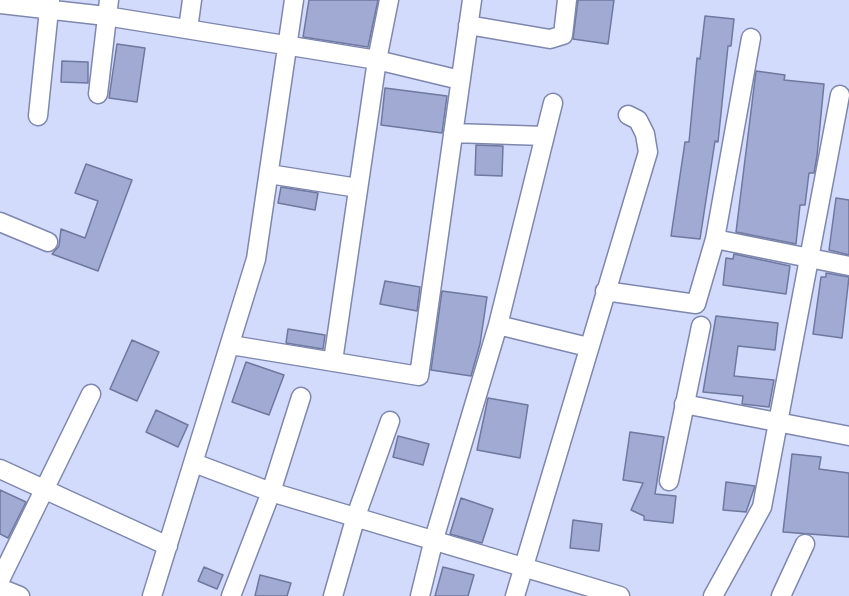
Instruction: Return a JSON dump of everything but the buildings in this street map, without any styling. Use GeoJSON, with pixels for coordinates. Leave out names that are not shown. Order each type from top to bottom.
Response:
{"type":"FeatureCollection","features":[{"type":"Feature","properties":{"kind":"street"},"geometry":{"type":"LineString","coordinates":[[188,29],[192,0]]}},
{"type":"Feature","properties":{"kind":"street"},"geometry":{"type":"LineString","coordinates":[[152,596],[256,259],[294,0]]}},
{"type":"Feature","properties":{"kind":"street"},"geometry":{"type":"LineString","coordinates":[[333,361],[377,60],[389,0]]}},
{"type":"Feature","properties":{"kind":"street"},"geometry":{"type":"LineString","coordinates":[[231,345],[419,376],[472,0]]}},
{"type":"Feature","properties":{"kind":"street"},"geometry":{"type":"LineString","coordinates":[[468,25],[550,39],[563,35],[567,0]]}},
{"type":"Feature","properties":{"kind":"street"},"geometry":{"type":"LineString","coordinates":[[0,4],[108,8],[188,29],[377,60],[460,80]]}},
{"type":"Feature","properties":{"kind":"street"},"geometry":{"type":"LineString","coordinates":[[38,116],[49,5]]}},
{"type":"Feature","properties":{"kind":"street"},"geometry":{"type":"LineString","coordinates":[[98,94],[108,8]]}},
{"type":"Feature","properties":{"kind":"street"},"geometry":{"type":"LineString","coordinates":[[605,291],[696,304],[714,239],[751,38]]}},
{"type":"Feature","properties":{"kind":"street"},"geometry":{"type":"LineString","coordinates":[[713,596],[762,507],[840,95]]}},
{"type":"Feature","properties":{"kind":"street"},"geometry":{"type":"LineString","coordinates":[[420,596],[434,539],[498,325],[553,103]]}},
{"type":"Feature","properties":{"kind":"street"},"geometry":{"type":"LineString","coordinates":[[515,596],[648,152],[645,134],[638,120],[628,116]]}},
{"type":"Feature","properties":{"kind":"street"},"geometry":{"type":"LineString","coordinates":[[453,133],[544,136]]}},
{"type":"Feature","properties":{"kind":"street"},"geometry":{"type":"LineString","coordinates":[[269,174],[358,188]]}},
{"type":"Feature","properties":{"kind":"street"},"geometry":{"type":"LineString","coordinates":[[0,222],[48,242]]}},
{"type":"Feature","properties":{"kind":"street"},"geometry":{"type":"LineString","coordinates":[[714,239],[849,266]]}},
{"type":"Feature","properties":{"kind":"street"},"geometry":{"type":"LineString","coordinates":[[498,325],[588,347]]}},
{"type":"Feature","properties":{"kind":"street"},"geometry":{"type":"LineString","coordinates":[[669,481],[700,326]]}},
{"type":"Feature","properties":{"kind":"street"},"geometry":{"type":"LineString","coordinates":[[0,580],[91,394]]}},
{"type":"Feature","properties":{"kind":"street"},"geometry":{"type":"LineString","coordinates":[[231,596],[271,492],[302,397]]}},
{"type":"Feature","properties":{"kind":"street"},"geometry":{"type":"LineString","coordinates":[[684,404],[849,436]]}},
{"type":"Feature","properties":{"kind":"street"},"geometry":{"type":"LineString","coordinates":[[333,596],[356,516],[390,421]]}},
{"type":"Feature","properties":{"kind":"street"},"geometry":{"type":"LineString","coordinates":[[194,463],[271,492],[434,539],[595,592],[620,596]]}},
{"type":"Feature","properties":{"kind":"street"},"geometry":{"type":"LineString","coordinates":[[0,469],[168,546]]}},
{"type":"Feature","properties":{"kind":"street"},"geometry":{"type":"LineString","coordinates":[[781,596],[805,543]]}},
{"type":"Feature","properties":{"kind":"street"},"geometry":{"type":"LineString","coordinates":[[0,588],[20,596]]}}]}
